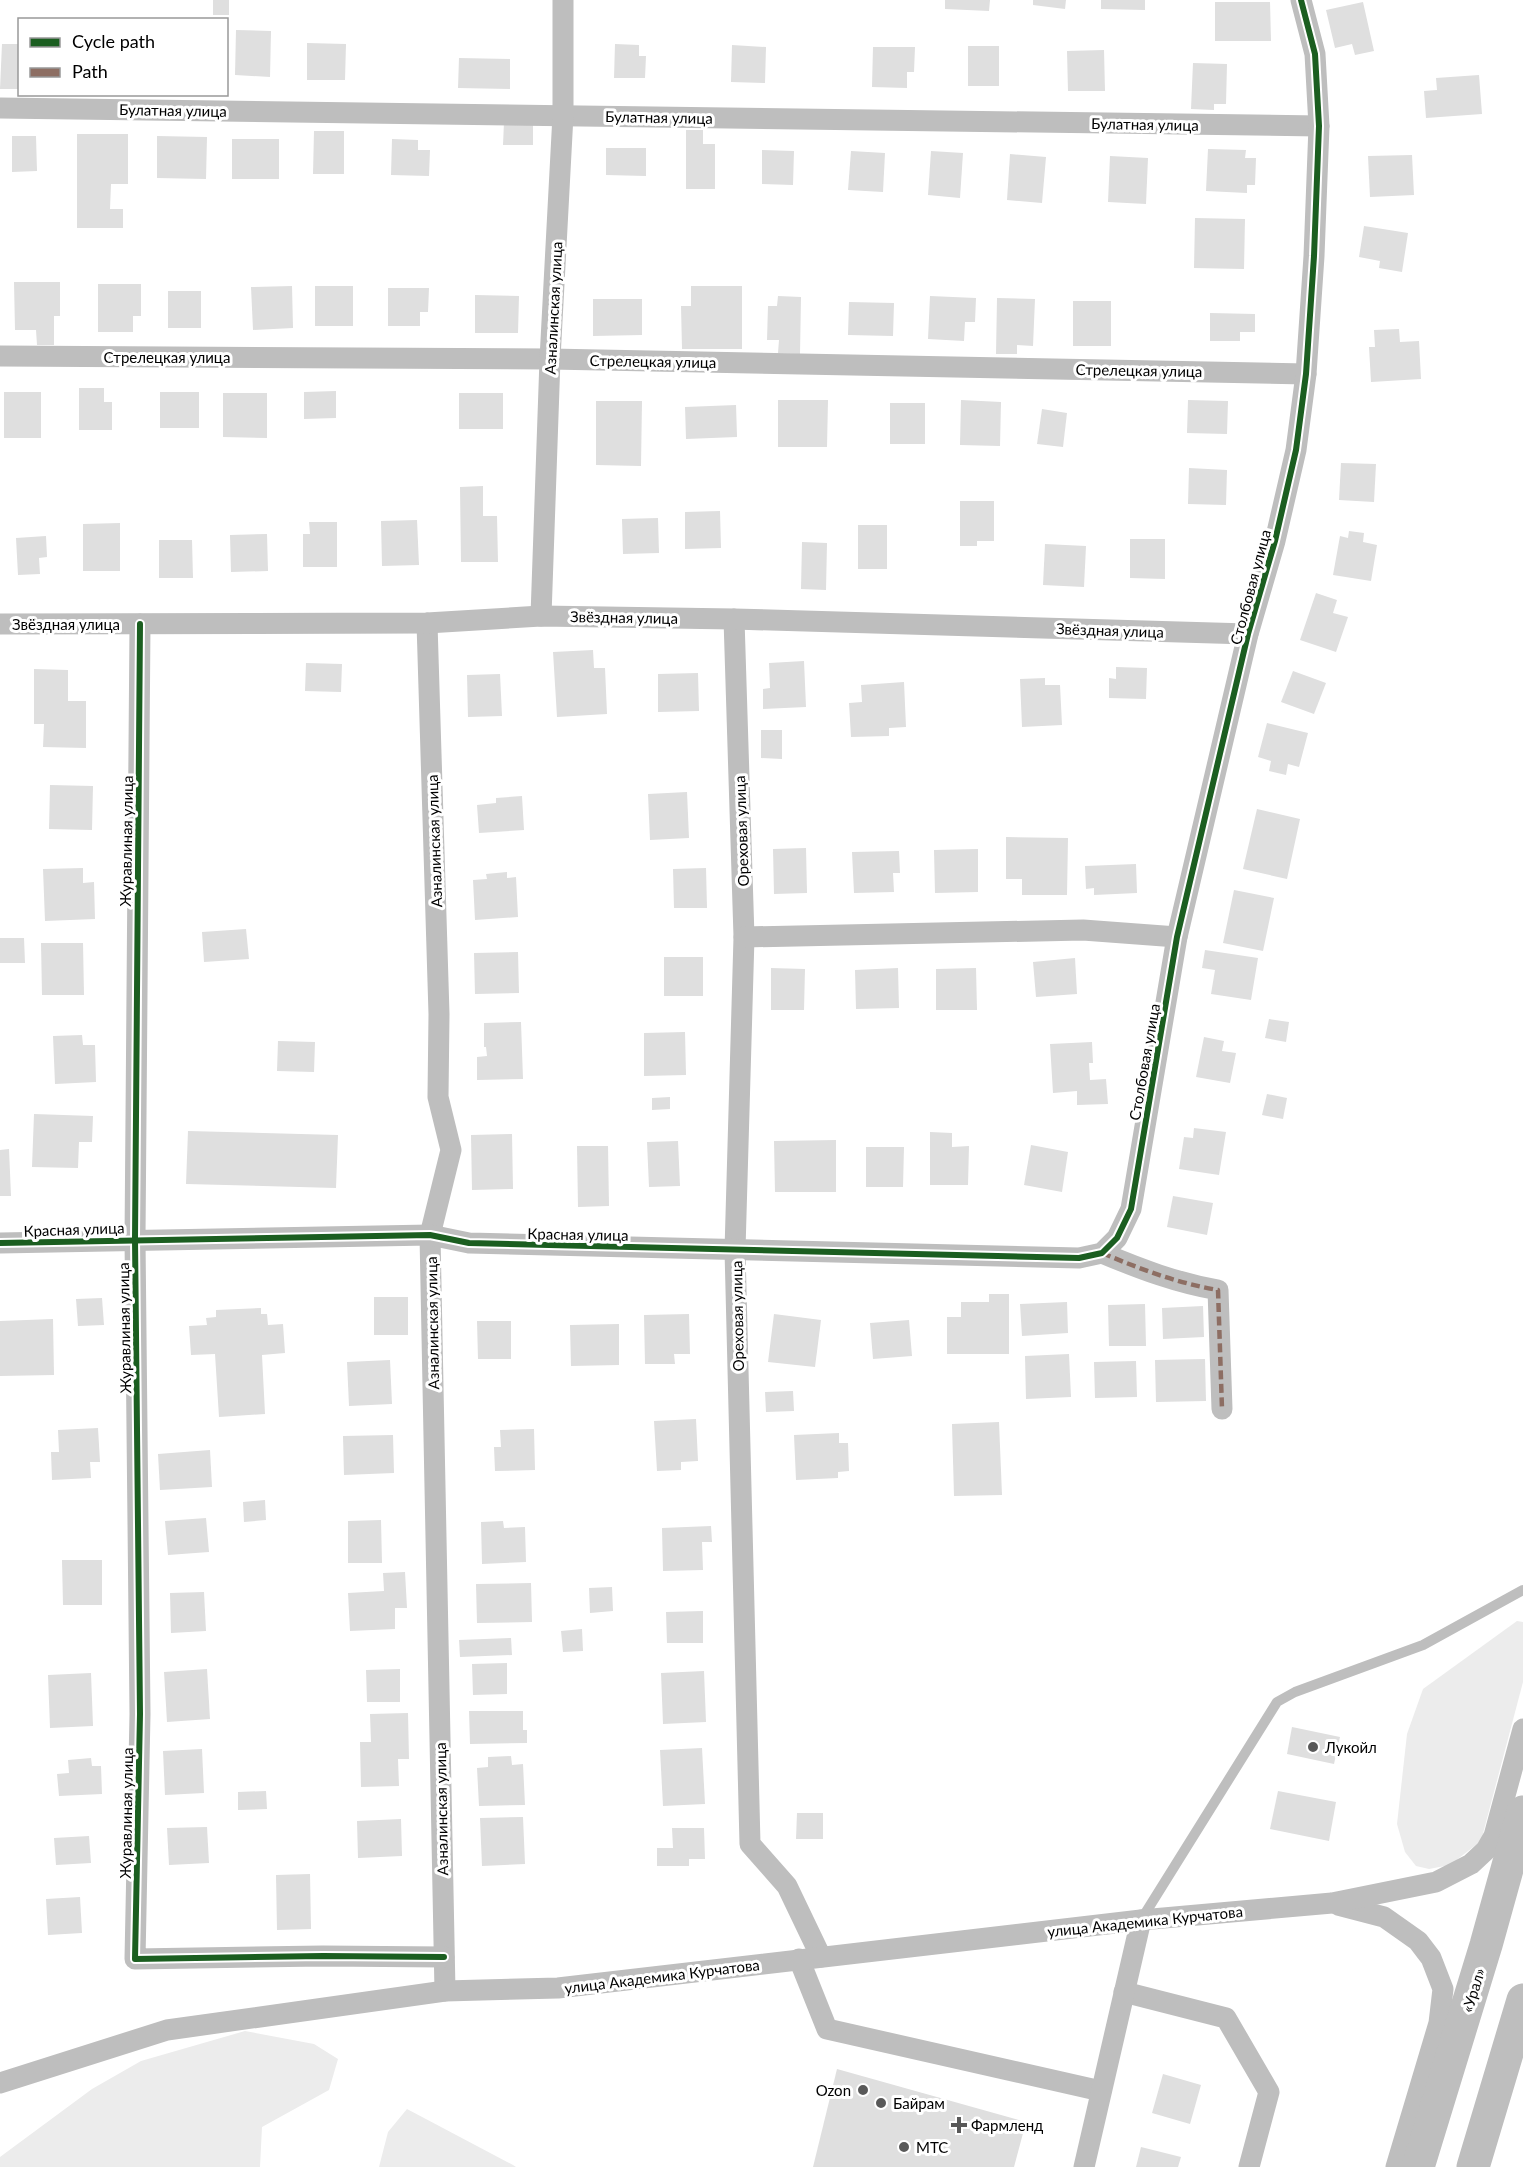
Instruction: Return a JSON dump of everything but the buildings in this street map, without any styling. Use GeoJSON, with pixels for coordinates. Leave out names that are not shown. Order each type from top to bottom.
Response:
{"type":"FeatureCollection","features":[{"type":"Feature","properties":{"kind":"highway","name":"«Урал»"},"geometry":{"type":"LineString","coordinates":[[1418,2167],[1486,1945],[1523,1812]]}},
{"type":"Feature","properties":{"kind":"highway"},"geometry":{"type":"LineString","coordinates":[[1473,2167],[1523,2000]]}},
{"type":"Feature","properties":{"kind":"street","name":"Азналинская улица"},"geometry":{"type":"LineString","coordinates":[[541,616],[550,359],[563,116],[563,0]]}},
{"type":"Feature","properties":{"kind":"street","name":"Столбовая улица"},"geometry":{"type":"LineString","coordinates":[[1102,1253],[1117,1238],[1131,1209],[1177,937],[1248,634],[1275,541],[1294,461],[1306,374],[1314,256],[1319,126],[1316,54],[1301,0]]}},
{"type":"Feature","properties":{"kind":"street","name":"Булатная улица"},"geometry":{"type":"LineString","coordinates":[[0,108],[1319,126]]}},
{"type":"Feature","properties":{"kind":"street","name":"Стрелецкая улица"},"geometry":{"type":"LineString","coordinates":[[0,356],[550,359],[1306,374]]}},
{"type":"Feature","properties":{"kind":"street","name":"Звёздная улица"},"geometry":{"type":"LineString","coordinates":[[0,624],[427,623],[541,616],[734,619],[1248,634]]}},
{"type":"Feature","properties":{"kind":"street","name":"Ореховая улица"},"geometry":{"type":"LineString","coordinates":[[734,619],[744,937],[735,1250],[750,1844],[787,1886],[821,1957]]}},
{"type":"Feature","properties":{"kind":"street","name":"Азналинская улица"},"geometry":{"type":"LineString","coordinates":[[427,623],[439,1014],[438,1097],[451,1149],[430,1235],[445,1991]]}},
{"type":"Feature","properties":{"kind":"street","name":"Журавлиная улица"},"geometry":{"type":"LineString","coordinates":[[140,624],[135,1239],[140,1714],[135,1959],[444,1957]]}},
{"type":"Feature","properties":{"kind":"street"},"geometry":{"type":"LineString","coordinates":[[744,937],[1083,930],[1177,937]]}},
{"type":"Feature","properties":{"kind":"street","name":"Красная улица"},"geometry":{"type":"LineString","coordinates":[[0,1243],[430,1235],[469,1243],[1079,1258],[1102,1253]]}},
{"type":"Feature","properties":{"kind":"street"},"geometry":{"type":"LineString","coordinates":[[1102,1253],[1152,1274],[1189,1285],[1218,1290],[1222,1409]]}},
{"type":"Feature","properties":{"kind":"street"},"geometry":{"type":"LineString","coordinates":[[1332,1903],[1436,1882],[1471,1864],[1486,1850],[1494,1836],[1523,1729]]}},
{"type":"Feature","properties":{"kind":"street"},"geometry":{"type":"LineString","coordinates":[[1332,1903],[1384,1917],[1401,1927],[1419,1941],[1431,1958],[1443,1989],[1439,2023],[1396,2167]]}},
{"type":"Feature","properties":{"kind":"street","name":"улица Академика Курчатова"},"geometry":{"type":"LineString","coordinates":[[0,2083],[167,2030],[445,1991],[558,1988],[1141,1920],[1332,1903]]}},
{"type":"Feature","properties":{"kind":"street"},"geometry":{"type":"LineString","coordinates":[[1084,2167],[1141,1920]]}},
{"type":"Feature","properties":{"kind":"street"},"geometry":{"type":"LineString","coordinates":[[799,1959],[827,2030],[1101,2091]]}},
{"type":"Feature","properties":{"kind":"street"},"geometry":{"type":"LineString","coordinates":[[1124,1992],[1226,2018],[1269,2092],[1249,2167]]}},
{"type":"Feature","properties":{"kind":"lane"},"geometry":{"type":"LineString","coordinates":[[1141,1920],[1277,1702],[1295,1692],[1423,1645],[1523,1590]]}},
{"type":"Feature","properties":{"kind":"shaded area"},"geometry":{"type":"Polygon","coordinates":[[[1517,1621],[1523,1622],[1523,1682],[1481,1841],[1450,1865],[1429,1869],[1416,1866],[1405,1852],[1397,1824],[1407,1734],[1423,1689],[1517,1621]]]}},
{"type":"Feature","properties":{"kind":"shaded area"},"geometry":{"type":"Polygon","coordinates":[[[245,2031],[314,2044],[338,2059],[329,2090],[262,2127],[260,2167],[0,2167],[0,2157],[92,2089],[141,2061],[245,2031]]]}},
{"type":"Feature","properties":{"kind":"shaded area"},"geometry":{"type":"Polygon","coordinates":[[[407,2109],[516,2167],[379,2167],[388,2132],[407,2109]]]}},
{"type":"Feature","properties":{"kind":"marked path"},"geometry":{"type":"LineString","coordinates":[[1102,1253],[1159,1275],[1218,1290],[1222,1409]]}},
{"type":"Feature","properties":{"kind":"cycle path"},"geometry":{"type":"LineString","coordinates":[[0,1243],[430,1235],[469,1243],[1079,1258],[1102,1253],[1117,1238],[1131,1209],[1177,937],[1248,634],[1275,541],[1296,450],[1306,374],[1314,256],[1319,126],[1315,54],[1301,0]]}},
{"type":"Feature","properties":{"kind":"cycle path"},"geometry":{"type":"LineString","coordinates":[[140,624],[135,1239],[140,1714],[135,1959],[444,1957]]}},
{"type":"Feature","properties":{"kind":"place","name":"Лукойл"},"geometry":{"type":"Point","coordinates":[1313,1747]}},
{"type":"Feature","properties":{"kind":"place","name":"Ozon"},"geometry":{"type":"Point","coordinates":[863,2090]}},
{"type":"Feature","properties":{"kind":"place","name":"Байрам"},"geometry":{"type":"Point","coordinates":[881,2103]}},
{"type":"Feature","properties":{"kind":"place","name":"Фармленд"},"geometry":{"type":"Point","coordinates":[959,2125]}},
{"type":"Feature","properties":{"kind":"place","name":"МТС"},"geometry":{"type":"Point","coordinates":[904,2147]}}]}
